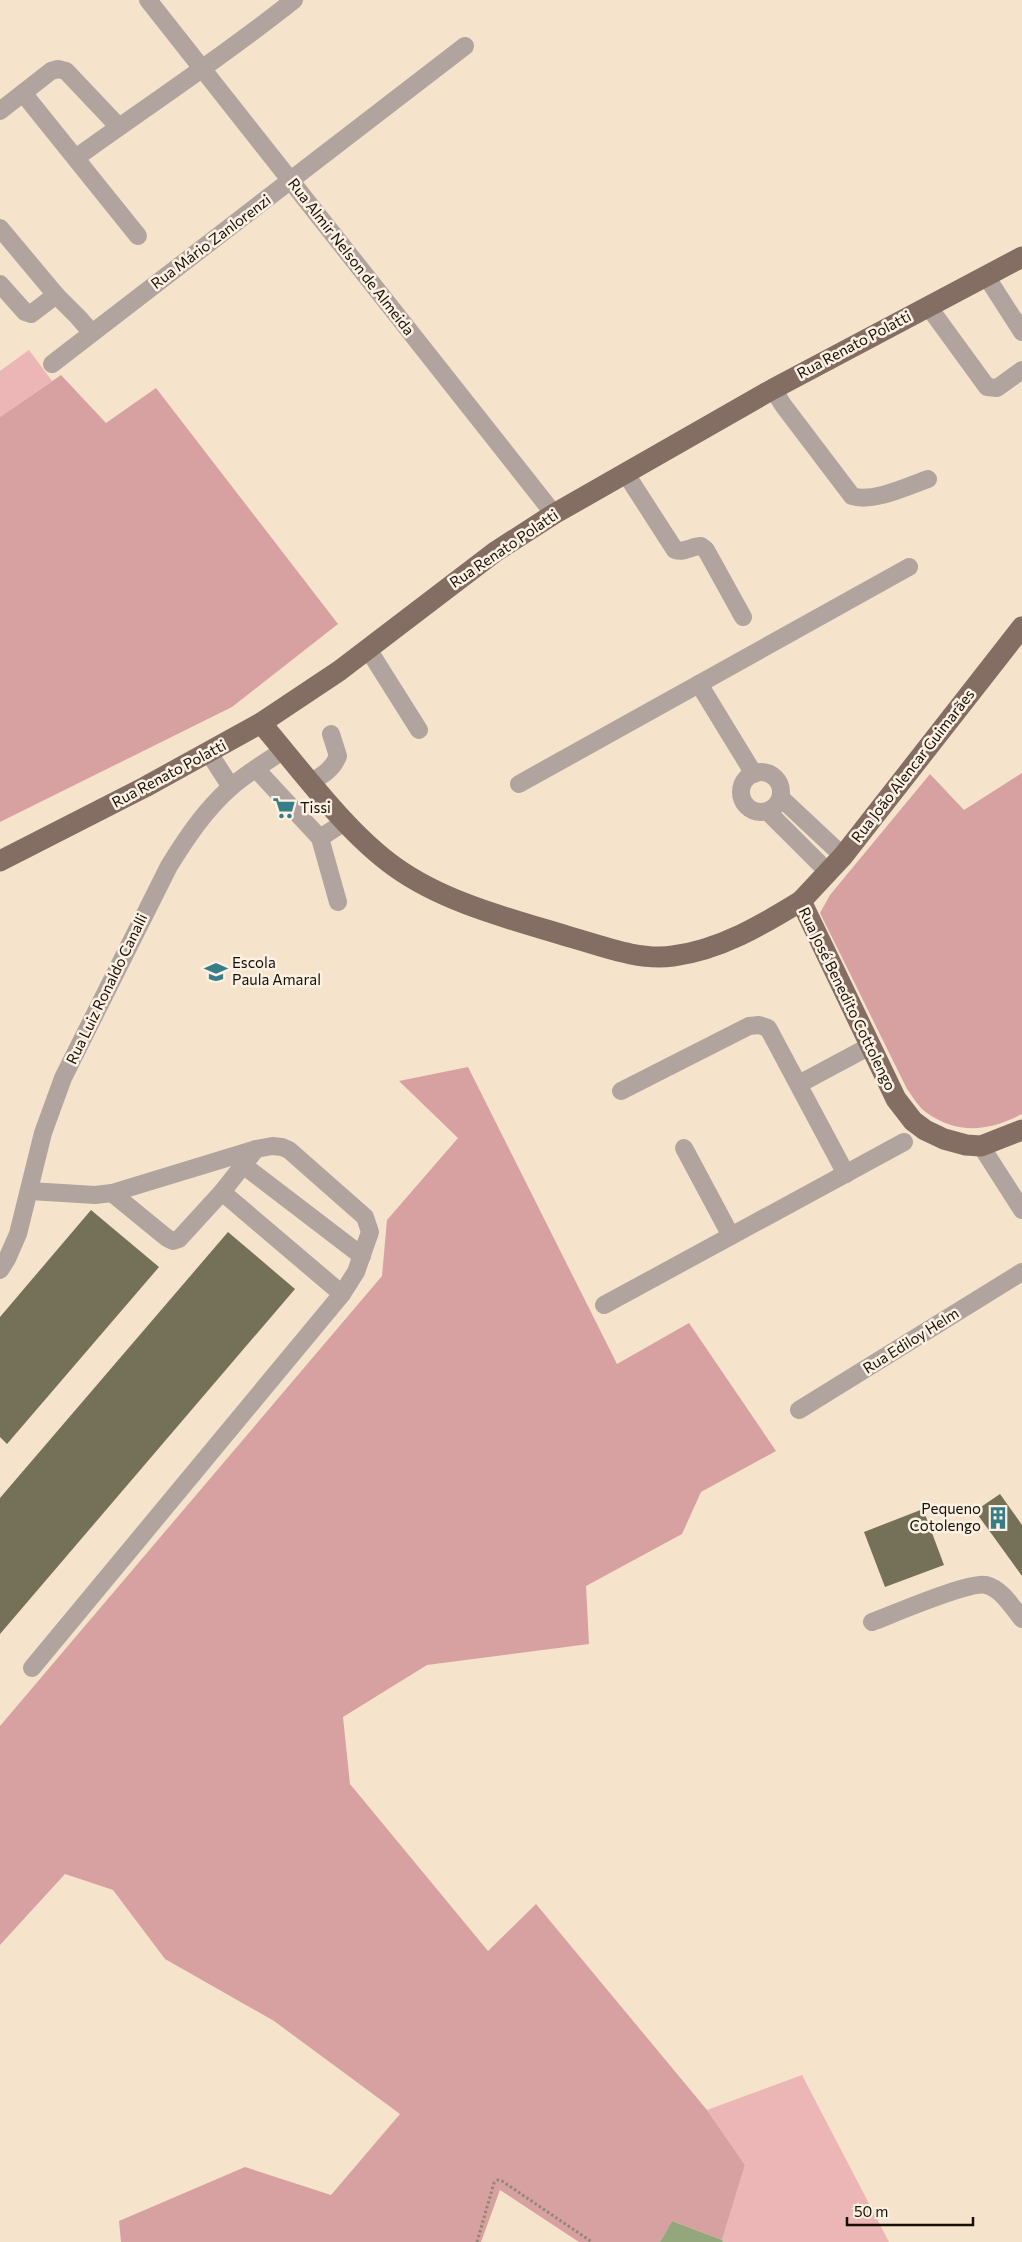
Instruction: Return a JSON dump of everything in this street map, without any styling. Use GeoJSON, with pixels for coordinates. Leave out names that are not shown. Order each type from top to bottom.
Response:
{"type":"FeatureCollection","features":[{"type":"Feature","properties":{"kind":"main road","name":"Rua Renato Polatti"},"geometry":{"type":"LineString","coordinates":[[0,861],[209,753],[262,723],[368,649],[475,566],[554,514],[773,389],[1022,257]]}},
{"type":"Feature","properties":{"kind":"main road","name":"Rua João Alencar Guimarães"},"geometry":{"type":"LineString","coordinates":[[801,901],[843,856],[1022,627]]}},
{"type":"Feature","properties":{"kind":"main road","name":"Rua José Benedito Cottolengo"},"geometry":{"type":"LineString","coordinates":[[262,723],[346,822],[387,861],[420,884],[497,914],[630,953],[671,957],[694,953],[718,945],[750,930],[801,901],[896,1099],[913,1122],[944,1139],[966,1145],[981,1146],[1022,1130]]}},
{"type":"Feature","properties":{"kind":"street","name":"Rua Almir Nelson de Almeida"},"geometry":{"type":"LineString","coordinates":[[148,0],[554,514]]}},
{"type":"Feature","properties":{"kind":"street"},"geometry":{"type":"LineString","coordinates":[[77,157],[202,69],[284,3]]}},
{"type":"Feature","properties":{"kind":"street","name":"Rua Mário Zanlorenzi"},"geometry":{"type":"LineString","coordinates":[[52,364],[465,46]]}},
{"type":"Feature","properties":{"kind":"street"},"geometry":{"type":"LineString","coordinates":[[0,111],[51,72],[58,69],[66,71],[119,127]]}},
{"type":"Feature","properties":{"kind":"street"},"geometry":{"type":"LineString","coordinates":[[23,93],[77,157],[138,236]]}},
{"type":"Feature","properties":{"kind":"street"},"geometry":{"type":"LineString","coordinates":[[0,228],[56,295],[92,333]]}},
{"type":"Feature","properties":{"kind":"street"},"geometry":{"type":"LineString","coordinates":[[986,276],[1022,332]]}},
{"type":"Feature","properties":{"kind":"street"},"geometry":{"type":"LineString","coordinates":[[0,284],[25,312],[31,314],[56,295]]}},
{"type":"Feature","properties":{"kind":"street"},"geometry":{"type":"LineString","coordinates":[[928,306],[988,387],[998,388],[1022,370]]}},
{"type":"Feature","properties":{"kind":"street"},"geometry":{"type":"LineString","coordinates":[[773,389],[852,496],[860,498],[874,497],[928,480]]}},
{"type":"Feature","properties":{"kind":"street"},"geometry":{"type":"LineString","coordinates":[[626,474],[675,550],[679,552],[695,546],[701,546],[706,550],[743,616]]}},
{"type":"Feature","properties":{"kind":"street"},"geometry":{"type":"LineString","coordinates":[[520,784],[909,567]]}},
{"type":"Feature","properties":{"kind":"street"},"geometry":{"type":"LineString","coordinates":[[368,649],[419,730]]}},
{"type":"Feature","properties":{"kind":"street"},"geometry":{"type":"LineString","coordinates":[[699,684],[754,774]]}},
{"type":"Feature","properties":{"kind":"street"},"geometry":{"type":"LineString","coordinates":[[311,782],[329,771],[336,762],[338,756],[331,734]]}},
{"type":"Feature","properties":{"kind":"street","name":"Rua Luiz Ronaldo Canalli"},"geometry":{"type":"LineString","coordinates":[[0,1270],[8,1259],[18,1234],[43,1133],[63,1078],[155,893],[189,835],[210,807],[231,787],[284,750]]}},
{"type":"Feature","properties":{"kind":"street"},"geometry":{"type":"LineString","coordinates":[[209,753],[231,787]]}},
{"type":"Feature","properties":{"kind":"street"},"geometry":{"type":"LineString","coordinates":[[256,769],[320,838],[338,902]]}},
{"type":"Feature","properties":{"kind":"street"},"geometry":{"type":"LineString","coordinates":[[761,772],[775,777],[782,790],[781,798],[776,806],[768,812],[753,811],[742,800],[742,784],[747,778],[761,772]]}},
{"type":"Feature","properties":{"kind":"street"},"geometry":{"type":"LineString","coordinates":[[781,798],[843,856]]}},
{"type":"Feature","properties":{"kind":"street"},"geometry":{"type":"LineString","coordinates":[[768,812],[829,873]]}},
{"type":"Feature","properties":{"kind":"street"},"geometry":{"type":"LineString","coordinates":[[320,838],[346,822]]}},
{"type":"Feature","properties":{"kind":"street"},"geometry":{"type":"LineString","coordinates":[[621,1090],[749,1026],[759,1025],[768,1028],[846,1174]]}},
{"type":"Feature","properties":{"kind":"street"},"geometry":{"type":"LineString","coordinates":[[798,1084],[870,1046]]}},
{"type":"Feature","properties":{"kind":"street"},"geometry":{"type":"LineString","coordinates":[[604,1304],[904,1142]]}},
{"type":"Feature","properties":{"kind":"street"},"geometry":{"type":"LineString","coordinates":[[30,1191],[112,1193],[256,1149],[282,1146],[289,1150],[365,1217],[370,1232],[356,1272],[342,1294],[32,1668]]}},
{"type":"Feature","properties":{"kind":"street"},"geometry":{"type":"LineString","coordinates":[[981,1146],[1022,1210]]}},
{"type":"Feature","properties":{"kind":"street"},"geometry":{"type":"LineString","coordinates":[[684,1148],[731,1236]]}},
{"type":"Feature","properties":{"kind":"street"},"geometry":{"type":"LineString","coordinates":[[112,1193],[167,1238],[174,1241],[179,1239],[222,1192],[256,1149]]}},
{"type":"Feature","properties":{"kind":"street"},"geometry":{"type":"LineString","coordinates":[[243,1165],[362,1256]]}},
{"type":"Feature","properties":{"kind":"street"},"geometry":{"type":"LineString","coordinates":[[222,1192],[342,1294]]}},
{"type":"Feature","properties":{"kind":"street","name":"Rua Ediloy Helm"},"geometry":{"type":"LineString","coordinates":[[799,1410],[1022,1272]]}},
{"type":"Feature","properties":{"kind":"street"},"geometry":{"type":"LineString","coordinates":[[872,1622],[951,1592],[985,1585],[1001,1593],[1022,1619]]}},
{"type":"Feature","properties":{"kind":"path"},"geometry":{"type":"LineString","coordinates":[[477,2242],[494,2184],[498,2180],[502,2180],[592,2242]]}},
{"type":"Feature","properties":{"kind":"shaded area"},"geometry":{"type":"Polygon","coordinates":[[[29,350],[52,381],[0,417],[0,371],[29,350]]]}},
{"type":"Feature","properties":{"kind":"shaded area"},"geometry":{"type":"Polygon","coordinates":[[[61,375],[106,423],[156,388],[338,624],[232,707],[0,822],[0,417],[61,375]]]}},
{"type":"Feature","properties":{"kind":"shaded area"},"geometry":{"type":"Polygon","coordinates":[[[1022,773],[1022,1114],[1010,1120],[986,1127],[974,1128],[950,1125],[924,1111],[907,1089],[820,913],[830,895],[930,774],[964,810],[1022,773]]]}},
{"type":"Feature","properties":{"kind":"shaded area"},"geometry":{"type":"Polygon","coordinates":[[[468,1067],[617,1364],[689,1323],[776,1451],[701,1492],[682,1534],[586,1586],[589,1644],[427,1665],[343,1717],[350,1784],[488,1951],[536,1904],[707,2110],[745,2165],[722,2240],[672,2221],[660,2242],[579,2242],[500,2190],[481,2242],[121,2242],[119,2221],[245,2167],[331,2195],[400,2114],[274,2021],[165,1959],[113,1890],[65,1874],[0,1945],[0,1726],[382,1276],[387,1220],[458,1138],[399,1081],[468,1067]]]}},
{"type":"Feature","properties":{"kind":"shaded area"},"geometry":{"type":"Polygon","coordinates":[[[802,2075],[889,2242],[723,2242],[722,2240],[745,2165],[707,2110],[802,2075]]]}},
{"type":"Feature","properties":{"kind":"shaded area"},"geometry":{"type":"Polygon","coordinates":[[[672,2221],[722,2240],[723,2242],[660,2242],[672,2221]]]}},
{"type":"Feature","properties":{"kind":"building"},"geometry":{"type":"Polygon","coordinates":[[[91,1210],[159,1267],[7,1444],[0,1437],[0,1317],[91,1210]]]}},
{"type":"Feature","properties":{"kind":"building"},"geometry":{"type":"Polygon","coordinates":[[[228,1232],[295,1289],[0,1634],[0,1498],[228,1232]]]}},
{"type":"Feature","properties":{"kind":"building","name":"Pequeno Cotolengo"},"geometry":{"type":"Polygon","coordinates":[[[1000,1494],[1022,1525],[1022,1576],[975,1511],[1000,1494]]]}},
{"type":"Feature","properties":{"kind":"building"},"geometry":{"type":"Polygon","coordinates":[[[923,1509],[944,1565],[885,1587],[864,1532],[923,1509]]]}},
{"type":"Feature","properties":{"kind":"place","name":"Tissi"},"geometry":{"type":"Point","coordinates":[284,808]}},
{"type":"Feature","properties":{"kind":"place","name":"Escola Paula Amaral"},"geometry":{"type":"Point","coordinates":[216,972]}},
{"type":"Feature","properties":{"kind":"place","name":"Pequeno Cotolengo"},"geometry":{"type":"Point","coordinates":[998,1518]}}]}
